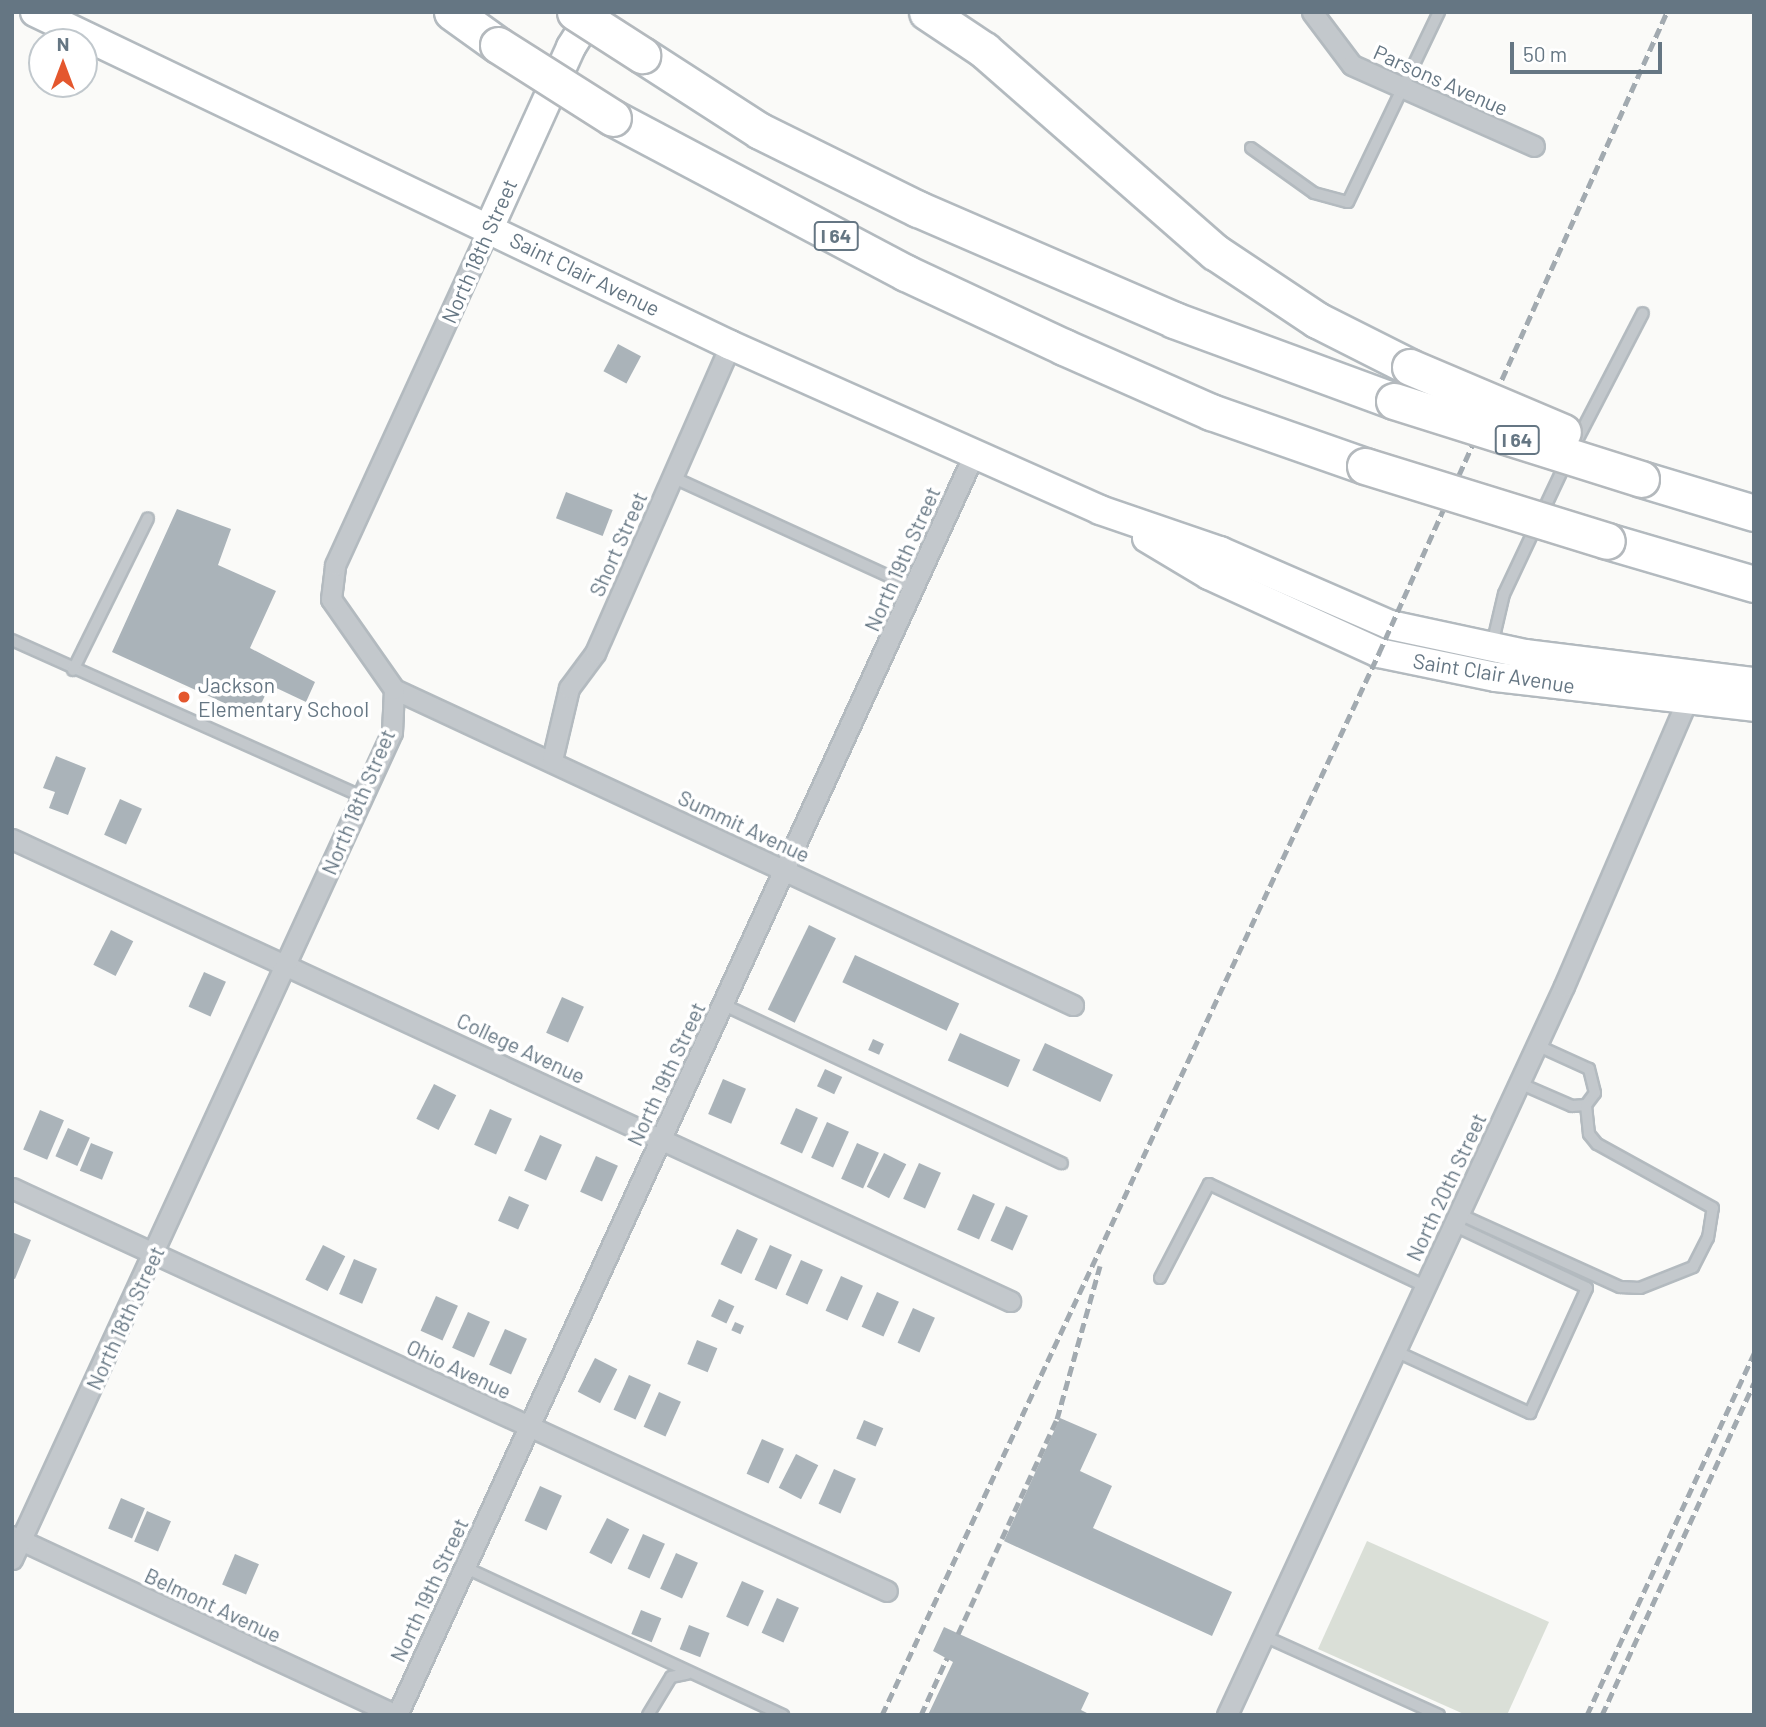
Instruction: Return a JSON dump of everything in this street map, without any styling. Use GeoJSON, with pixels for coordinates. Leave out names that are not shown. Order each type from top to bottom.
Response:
{"type":"FeatureCollection","features":[{"type":"Feature","properties":{"kind":"highway","name":"I 64"},"geometry":{"type":"LineString","coordinates":[[452,12],[498,45],[613,118],[906,273],[1211,412],[1365,466],[1754,584]]}},
{"type":"Feature","properties":{"kind":"highway","name":"I 64"},"geometry":{"type":"LineString","coordinates":[[577,12],[760,131],[1027,259],[1174,320],[1394,401],[1754,513]]}},
{"type":"Feature","properties":{"kind":"highway"},"geometry":{"type":"LineString","coordinates":[[927,12],[984,50],[1215,252],[1317,320],[1410,367],[1572,436],[1641,479]]}},
{"type":"Feature","properties":{"kind":"main road","name":"Saint Clair Avenue"},"geometry":{"type":"LineString","coordinates":[[35,12],[730,345],[1100,510],[1209,575],[1310,625],[1379,653],[1479,674],[1692,686],[1754,682]]}},
{"type":"Feature","properties":{"kind":"main road","name":"North 18th Street"},"geometry":{"type":"LineString","coordinates":[[571,47],[577,12]]}},
{"type":"Feature","properties":{"kind":"main road","name":"North 18th Street"},"geometry":{"type":"LineString","coordinates":[[489,228],[571,47],[593,12]]}},
{"type":"Feature","properties":{"kind":"main road","name":"Saint Clair Avenue"},"geometry":{"type":"LineString","coordinates":[[1100,510],[1220,551],[1390,625],[1491,648],[1692,686],[1754,707]]}},
{"type":"Feature","properties":{"kind":"street","name":"Parsons Avenue"},"geometry":{"type":"LineString","coordinates":[[1312,12],[1352,65],[1534,146]]}},
{"type":"Feature","properties":{"kind":"street","name":"North 18th Street"},"geometry":{"type":"LineString","coordinates":[[12,1559],[17,1538],[155,1254],[392,732],[394,689],[331,599],[335,565],[489,228]]}},
{"type":"Feature","properties":{"kind":"street","name":"Short Street"},"geometry":{"type":"LineString","coordinates":[[552,761],[569,688],[595,653],[730,345]]}},
{"type":"Feature","properties":{"kind":"street","name":"North 19th Street"},"geometry":{"type":"LineString","coordinates":[[396,1715],[661,1138],[787,872],[975,452]]}},
{"type":"Feature","properties":{"kind":"street","name":"North 20th Street"},"geometry":{"type":"LineString","coordinates":[[1227,1715],[1519,1083],[1692,686]]}},
{"type":"Feature","properties":{"kind":"street","name":"Summit Avenue"},"geometry":{"type":"LineString","coordinates":[[394,689],[1073,1004]]}},
{"type":"Feature","properties":{"kind":"street","name":"College Avenue"},"geometry":{"type":"LineString","coordinates":[[12,839],[1010,1301]]}},
{"type":"Feature","properties":{"kind":"street","name":"Ohio Avenue"},"geometry":{"type":"LineString","coordinates":[[12,1188],[887,1591]]}},
{"type":"Feature","properties":{"kind":"street","name":"Belmont Avenue"},"geometry":{"type":"LineString","coordinates":[[17,1538],[396,1715]]}},
{"type":"Feature","properties":{"kind":"lane"},"geometry":{"type":"LineString","coordinates":[[1251,148],[1314,193],[1348,202],[1439,12]]}},
{"type":"Feature","properties":{"kind":"lane"},"geometry":{"type":"LineString","coordinates":[[1479,674],[1491,648],[1504,594],[1643,313]]}},
{"type":"Feature","properties":{"kind":"lane"},"geometry":{"type":"LineString","coordinates":[[672,477],[914,588]]}},
{"type":"Feature","properties":{"kind":"lane"},"geometry":{"type":"LineString","coordinates":[[73,670],[148,519]]}},
{"type":"Feature","properties":{"kind":"lane"},"geometry":{"type":"LineString","coordinates":[[12,640],[73,670],[363,797]]}},
{"type":"Feature","properties":{"kind":"lane"},"geometry":{"type":"LineString","coordinates":[[724,1004],[1062,1163]]}},
{"type":"Feature","properties":{"kind":"lane"},"geometry":{"type":"LineString","coordinates":[[1456,1220],[1620,1287],[1640,1287],[1693,1267],[1716,1216],[1705,1199],[1597,1144],[1586,1126],[1586,1105],[1597,1086],[1589,1069],[1536,1045]]}},
{"type":"Feature","properties":{"kind":"lane"},"geometry":{"type":"LineString","coordinates":[[1519,1083],[1572,1106],[1586,1105]]}},
{"type":"Feature","properties":{"kind":"lane"},"geometry":{"type":"LineString","coordinates":[[1160,1278],[1209,1184],[1425,1286]]}},
{"type":"Feature","properties":{"kind":"lane"},"geometry":{"type":"LineString","coordinates":[[1395,1351],[1530,1413],[1587,1288],[1456,1220]]}},
{"type":"Feature","properties":{"kind":"lane"},"geometry":{"type":"LineString","coordinates":[[464,1567],[688,1674],[783,1715]]}},
{"type":"Feature","properties":{"kind":"lane"},"geometry":{"type":"LineString","coordinates":[[1264,1636],[1437,1714]]}},
{"type":"Feature","properties":{"kind":"lane"},"geometry":{"type":"LineString","coordinates":[[648,1715],[671,1677],[688,1674]]}},
{"type":"Feature","properties":{"kind":"shaded area"},"geometry":{"type":"Polygon","coordinates":[[[1367,1541],[1549,1622],[1507,1715],[1466,1715],[1318,1649],[1367,1541]]]}},
{"type":"Feature","properties":{"kind":"building"},"geometry":{"type":"Polygon","coordinates":[[[618,344],[641,356],[626,384],[603,371],[618,344]]]}},
{"type":"Feature","properties":{"kind":"building"},"geometry":{"type":"Polygon","coordinates":[[[566,492],[613,510],[603,536],[556,518],[566,492]]]}},
{"type":"Feature","properties":{"kind":"building"},"geometry":{"type":"Polygon","coordinates":[[[177,509],[231,529],[218,565],[276,591],[250,648],[315,682],[306,702],[270,685],[255,717],[112,652],[177,509]]]}},
{"type":"Feature","properties":{"kind":"building"},"geometry":{"type":"Polygon","coordinates":[[[56,756],[86,768],[68,815],[49,808],[55,792],[43,788],[56,756]]]}},
{"type":"Feature","properties":{"kind":"building"},"geometry":{"type":"Polygon","coordinates":[[[120,799],[142,809],[126,844],[104,835],[120,799]]]}},
{"type":"Feature","properties":{"kind":"building"},"geometry":{"type":"Polygon","coordinates":[[[809,925],[836,938],[795,1023],[768,1009],[809,925]]]}},
{"type":"Feature","properties":{"kind":"building"},"geometry":{"type":"Polygon","coordinates":[[[111,930],[133,941],[116,976],[93,965],[111,930]]]}},
{"type":"Feature","properties":{"kind":"building"},"geometry":{"type":"Polygon","coordinates":[[[855,955],[959,1004],[947,1031],[842,982],[855,955]]]}},
{"type":"Feature","properties":{"kind":"building"},"geometry":{"type":"Polygon","coordinates":[[[204,972],[226,982],[210,1016],[189,1007],[204,972]]]}},
{"type":"Feature","properties":{"kind":"building"},"geometry":{"type":"Polygon","coordinates":[[[562,997],[584,1007],[568,1042],[546,1033],[562,997]]]}},
{"type":"Feature","properties":{"kind":"building"},"geometry":{"type":"Polygon","coordinates":[[[960,1033],[1020,1060],[1008,1087],[948,1060],[960,1033]]]}},
{"type":"Feature","properties":{"kind":"building"},"geometry":{"type":"Polygon","coordinates":[[[873,1039],[884,1044],[879,1055],[868,1050],[873,1039]]]}},
{"type":"Feature","properties":{"kind":"building"},"geometry":{"type":"Polygon","coordinates":[[[1045,1043],[1113,1075],[1100,1102],[1032,1070],[1045,1043]]]}},
{"type":"Feature","properties":{"kind":"building"},"geometry":{"type":"Polygon","coordinates":[[[825,1069],[842,1077],[834,1094],[817,1086],[825,1069]]]}},
{"type":"Feature","properties":{"kind":"building"},"geometry":{"type":"Polygon","coordinates":[[[723,1079],[746,1089],[731,1124],[708,1114],[723,1079]]]}},
{"type":"Feature","properties":{"kind":"building"},"geometry":{"type":"Polygon","coordinates":[[[434,1084],[456,1095],[439,1130],[416,1119],[434,1084]]]}},
{"type":"Feature","properties":{"kind":"building"},"geometry":{"type":"Polygon","coordinates":[[[796,1108],[818,1118],[802,1153],[780,1144],[796,1108]]]}},
{"type":"Feature","properties":{"kind":"building"},"geometry":{"type":"Polygon","coordinates":[[[490,1109],[512,1119],[496,1154],[474,1145],[490,1109]]]}},
{"type":"Feature","properties":{"kind":"building"},"geometry":{"type":"Polygon","coordinates":[[[40,1110],[64,1120],[47,1160],[23,1150],[40,1110]]]}},
{"type":"Feature","properties":{"kind":"building"},"geometry":{"type":"Polygon","coordinates":[[[827,1122],[849,1132],[833,1167],[811,1158],[827,1122]]]}},
{"type":"Feature","properties":{"kind":"building"},"geometry":{"type":"Polygon","coordinates":[[[68,1128],[90,1138],[77,1166],[55,1156],[68,1128]]]}},
{"type":"Feature","properties":{"kind":"building"},"geometry":{"type":"Polygon","coordinates":[[[540,1135],[562,1145],[546,1180],[524,1171],[540,1135]]]}},
{"type":"Feature","properties":{"kind":"building"},"geometry":{"type":"Polygon","coordinates":[[[91,1143],[113,1152],[102,1180],[80,1171],[91,1143]]]}},
{"type":"Feature","properties":{"kind":"building"},"geometry":{"type":"Polygon","coordinates":[[[857,1143],[879,1153],[863,1188],[841,1179],[857,1143]]]}},
{"type":"Feature","properties":{"kind":"building"},"geometry":{"type":"Polygon","coordinates":[[[884,1153],[906,1164],[889,1198],[867,1187],[884,1153]]]}},
{"type":"Feature","properties":{"kind":"building"},"geometry":{"type":"Polygon","coordinates":[[[596,1156],[618,1166],[602,1201],[580,1192],[596,1156]]]}},
{"type":"Feature","properties":{"kind":"building"},"geometry":{"type":"Polygon","coordinates":[[[919,1163],[941,1173],[925,1208],[903,1199],[919,1163]]]}},
{"type":"Feature","properties":{"kind":"building"},"geometry":{"type":"Polygon","coordinates":[[[973,1194],[995,1204],[979,1239],[957,1230],[973,1194]]]}},
{"type":"Feature","properties":{"kind":"building"},"geometry":{"type":"Polygon","coordinates":[[[509,1196],[529,1205],[518,1230],[498,1221],[509,1196]]]}},
{"type":"Feature","properties":{"kind":"building"},"geometry":{"type":"Polygon","coordinates":[[[1006,1206],[1028,1216],[1012,1250],[991,1241],[1006,1206]]]}},
{"type":"Feature","properties":{"kind":"building"},"geometry":{"type":"Polygon","coordinates":[[[737,1229],[758,1239],[741,1274],[721,1264],[737,1229]]]}},
{"type":"Feature","properties":{"kind":"building"},"geometry":{"type":"Polygon","coordinates":[[[12,1232],[31,1240],[15,1279],[12,1278],[12,1232]]]}},
{"type":"Feature","properties":{"kind":"building"},"geometry":{"type":"Polygon","coordinates":[[[323,1245],[345,1256],[328,1291],[305,1280],[323,1245]]]}},
{"type":"Feature","properties":{"kind":"building"},"geometry":{"type":"Polygon","coordinates":[[[770,1245],[792,1255],[776,1289],[755,1280],[770,1245]]]}},
{"type":"Feature","properties":{"kind":"building"},"geometry":{"type":"Polygon","coordinates":[[[354,1259],[377,1269],[362,1304],[339,1294],[354,1259]]]}},
{"type":"Feature","properties":{"kind":"building"},"geometry":{"type":"Polygon","coordinates":[[[801,1260],[823,1270],[807,1304],[786,1295],[801,1260]]]}},
{"type":"Feature","properties":{"kind":"building"},"geometry":{"type":"Polygon","coordinates":[[[841,1276],[863,1286],[847,1320],[826,1311],[841,1276]]]}},
{"type":"Feature","properties":{"kind":"building"},"geometry":{"type":"Polygon","coordinates":[[[877,1292],[899,1302],[883,1336],[862,1327],[877,1292]]]}},
{"type":"Feature","properties":{"kind":"building"},"geometry":{"type":"Polygon","coordinates":[[[436,1296],[458,1306],[442,1340],[421,1331],[436,1296]]]}},
{"type":"Feature","properties":{"kind":"building"},"geometry":{"type":"Polygon","coordinates":[[[719,1299],[734,1306],[726,1323],[711,1316],[719,1299]]]}},
{"type":"Feature","properties":{"kind":"building"},"geometry":{"type":"Polygon","coordinates":[[[913,1308],[935,1318],[919,1352],[898,1343],[913,1308]]]}},
{"type":"Feature","properties":{"kind":"building"},"geometry":{"type":"Polygon","coordinates":[[[468,1312],[490,1322],[474,1357],[452,1348],[468,1312]]]}},
{"type":"Feature","properties":{"kind":"building"},"geometry":{"type":"Polygon","coordinates":[[[735,1322],[744,1326],[740,1334],[731,1330],[735,1322]]]}},
{"type":"Feature","properties":{"kind":"building"},"geometry":{"type":"Polygon","coordinates":[[[505,1329],[527,1339],[511,1374],[489,1365],[505,1329]]]}},
{"type":"Feature","properties":{"kind":"building"},"geometry":{"type":"Polygon","coordinates":[[[697,1340],[717,1348],[708,1372],[687,1364],[697,1340]]]}},
{"type":"Feature","properties":{"kind":"building"},"geometry":{"type":"Polygon","coordinates":[[[595,1358],[617,1369],[600,1403],[578,1392],[595,1358]]]}},
{"type":"Feature","properties":{"kind":"building"},"geometry":{"type":"Polygon","coordinates":[[[629,1375],[651,1385],[635,1419],[614,1410],[629,1375]]]}},
{"type":"Feature","properties":{"kind":"building"},"geometry":{"type":"Polygon","coordinates":[[[659,1392],[681,1402],[665,1436],[644,1427],[659,1392]]]}},
{"type":"Feature","properties":{"kind":"building"},"geometry":{"type":"Polygon","coordinates":[[[1060,1418],[1097,1434],[1080,1471],[1112,1486],[1093,1528],[1232,1592],[1212,1636],[1004,1541],[1060,1418]]]}},
{"type":"Feature","properties":{"kind":"building"},"geometry":{"type":"Polygon","coordinates":[[[864,1420],[883,1428],[876,1447],[856,1438],[864,1420]]]}},
{"type":"Feature","properties":{"kind":"building"},"geometry":{"type":"Polygon","coordinates":[[[762,1439],[784,1449],[768,1483],[747,1474],[762,1439]]]}},
{"type":"Feature","properties":{"kind":"building"},"geometry":{"type":"Polygon","coordinates":[[[796,1454],[818,1465],[801,1499],[779,1488],[796,1454]]]}},
{"type":"Feature","properties":{"kind":"building"},"geometry":{"type":"Polygon","coordinates":[[[834,1469],[856,1479],[840,1513],[819,1504],[834,1469]]]}},
{"type":"Feature","properties":{"kind":"building"},"geometry":{"type":"Polygon","coordinates":[[[540,1486],[562,1496],[546,1530],[525,1521],[540,1486]]]}},
{"type":"Feature","properties":{"kind":"building"},"geometry":{"type":"Polygon","coordinates":[[[121,1498],[145,1508],[132,1539],[108,1528],[121,1498]]]}},
{"type":"Feature","properties":{"kind":"building"},"geometry":{"type":"Polygon","coordinates":[[[147,1511],[171,1521],[158,1552],[134,1541],[147,1511]]]}},
{"type":"Feature","properties":{"kind":"building"},"geometry":{"type":"Polygon","coordinates":[[[607,1518],[629,1529],[612,1564],[589,1553],[607,1518]]]}},
{"type":"Feature","properties":{"kind":"building"},"geometry":{"type":"Polygon","coordinates":[[[643,1534],[665,1544],[649,1578],[628,1569],[643,1534]]]}},
{"type":"Feature","properties":{"kind":"building"},"geometry":{"type":"Polygon","coordinates":[[[676,1553],[698,1563],[682,1598],[660,1589],[676,1553]]]}},
{"type":"Feature","properties":{"kind":"building"},"geometry":{"type":"Polygon","coordinates":[[[235,1554],[259,1564],[246,1595],[222,1584],[235,1554]]]}},
{"type":"Feature","properties":{"kind":"building"},"geometry":{"type":"Polygon","coordinates":[[[742,1581],[764,1591],[748,1626],[726,1617],[742,1581]]]}},
{"type":"Feature","properties":{"kind":"building"},"geometry":{"type":"Polygon","coordinates":[[[777,1598],[799,1608],[783,1642],[762,1633],[777,1598]]]}},
{"type":"Feature","properties":{"kind":"building"},"geometry":{"type":"Polygon","coordinates":[[[641,1610],[661,1618],[652,1642],[631,1634],[641,1610]]]}},
{"type":"Feature","properties":{"kind":"building"},"geometry":{"type":"Polygon","coordinates":[[[689,1625],[710,1633],[700,1657],[680,1649],[689,1625]]]}},
{"type":"Feature","properties":{"kind":"building"},"geometry":{"type":"Polygon","coordinates":[[[944,1627],[1089,1693],[1081,1710],[1091,1715],[928,1715],[953,1662],[933,1651],[944,1627]]]}},
{"type":"Feature","properties":{"kind":"railway"},"geometry":{"type":"LineString","coordinates":[[882,1715],[1379,653],[1667,12]]}},
{"type":"Feature","properties":{"kind":"railway"},"geometry":{"type":"LineString","coordinates":[[958,1634],[1057,1419],[1100,1266]]}},
{"type":"Feature","properties":{"kind":"railway"},"geometry":{"type":"LineString","coordinates":[[1587,1715],[1754,1353]]}},
{"type":"Feature","properties":{"kind":"railway"},"geometry":{"type":"LineString","coordinates":[[1602,1715],[1754,1383]]}},
{"type":"Feature","properties":{"kind":"railway"},"geometry":{"type":"LineString","coordinates":[[921,1715],[947,1658]]}},
{"type":"Feature","properties":{"kind":"place","name":"Jackson Elementary School"},"geometry":{"type":"Point","coordinates":[184,697]}}]}
